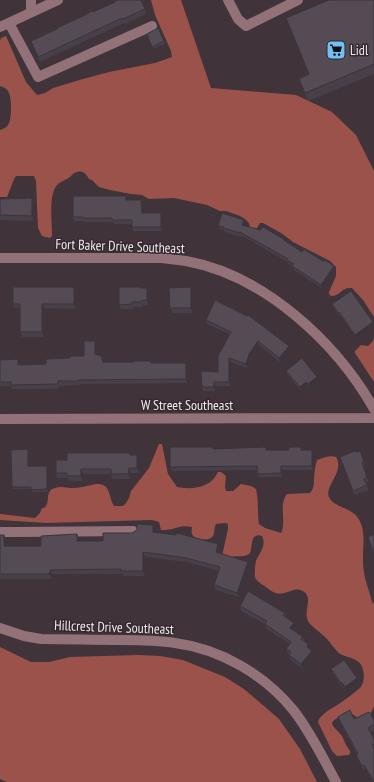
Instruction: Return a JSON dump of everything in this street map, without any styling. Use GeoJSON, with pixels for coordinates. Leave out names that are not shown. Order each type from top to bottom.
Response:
{"type":"FeatureCollection","features":[{"type":"Feature","properties":{"kind":"street"},"geometry":{"type":"LineString","coordinates":[[31,12],[32,0]]}},
{"type":"Feature","properties":{"kind":"street"},"geometry":{"type":"LineString","coordinates":[[58,0],[4,25],[38,77],[152,26]]}},
{"type":"Feature","properties":{"kind":"street"},"geometry":{"type":"LineString","coordinates":[[228,0],[238,19],[246,26],[298,0]]}},
{"type":"Feature","properties":{"kind":"street","name":"Fort Baker Drive Southeast"},"geometry":{"type":"LineString","coordinates":[[0,258],[162,258],[186,261],[230,274],[250,284],[275,300],[311,329],[346,367],[363,390],[374,409]]}},
{"type":"Feature","properties":{"kind":"street","name":"W Street Southeast"},"geometry":{"type":"LineString","coordinates":[[0,420],[374,418]]}},
{"type":"Feature","properties":{"kind":"street"},"geometry":{"type":"LineString","coordinates":[[0,532],[133,531]]}},
{"type":"Feature","properties":{"kind":"street","name":"Hillcrest Drive Southeast"},"geometry":{"type":"LineString","coordinates":[[0,628],[24,636],[41,639],[155,641],[175,643],[205,650],[224,657],[258,678],[287,703],[305,726],[336,782]]}},
{"type":"Feature","properties":{"kind":"shaded area"},"geometry":{"type":"Polygon","coordinates":[[[151,0],[181,0],[211,88],[296,95],[332,112],[356,135],[374,171],[374,317],[363,300],[352,288],[345,289],[334,296],[329,294],[336,276],[336,267],[330,261],[293,242],[263,223],[260,223],[252,236],[249,223],[245,219],[226,211],[220,211],[207,205],[174,198],[149,199],[142,195],[110,190],[99,187],[89,179],[85,173],[79,171],[59,183],[55,188],[52,198],[52,236],[50,238],[42,236],[38,228],[36,181],[34,176],[15,177],[7,197],[0,197],[0,130],[8,125],[11,108],[8,91],[0,86],[1,38],[6,36],[26,82],[37,95],[45,93],[53,88],[83,79],[155,63],[172,57],[171,51],[155,15],[151,0]]]}},
{"type":"Feature","properties":{"kind":"shaded area"},"geometry":{"type":"Polygon","coordinates":[[[374,337],[374,382],[355,351],[361,345],[368,346],[373,341],[374,337]]]}},
{"type":"Feature","properties":{"kind":"shaded area"},"geometry":{"type":"Polygon","coordinates":[[[159,444],[162,444],[168,474],[177,487],[195,488],[206,485],[211,482],[218,472],[221,472],[226,476],[226,491],[233,491],[241,484],[251,486],[256,489],[259,524],[265,528],[281,533],[283,529],[284,498],[287,494],[310,493],[314,485],[317,460],[334,456],[336,457],[338,468],[329,488],[329,497],[334,503],[352,512],[361,523],[364,537],[363,563],[365,576],[372,602],[374,604],[374,706],[370,715],[358,718],[347,712],[334,720],[332,723],[342,736],[350,751],[349,755],[337,756],[332,751],[318,722],[324,714],[360,688],[364,678],[362,666],[355,660],[336,651],[326,638],[310,624],[307,620],[308,600],[305,592],[294,590],[278,594],[269,590],[256,579],[255,565],[264,543],[262,536],[258,535],[254,537],[250,553],[248,555],[230,557],[225,560],[222,556],[228,529],[228,524],[226,523],[216,524],[213,536],[205,540],[198,539],[193,536],[192,527],[183,526],[169,530],[161,530],[159,522],[152,520],[46,523],[0,520],[0,514],[35,518],[40,513],[42,508],[46,506],[50,491],[58,487],[74,488],[102,484],[108,490],[114,506],[123,506],[129,498],[131,491],[149,468],[159,444]]]}},
{"type":"Feature","properties":{"kind":"shaded area"},"geometry":{"type":"Polygon","coordinates":[[[0,647],[31,662],[49,662],[70,657],[138,655],[160,656],[183,660],[225,677],[244,689],[279,719],[300,749],[317,782],[7,782],[0,779],[0,647]]]}},
{"type":"Feature","properties":{"kind":"building"},"geometry":{"type":"Polygon","coordinates":[[[118,0],[141,0],[145,9],[123,19],[122,18],[38,57],[31,41],[118,0]]]}},
{"type":"Feature","properties":{"kind":"building","name":"Lidl"},"geometry":{"type":"Polygon","coordinates":[[[329,0],[374,0],[374,64],[305,93],[299,79],[309,74],[286,18],[329,0]]]}},
{"type":"Feature","properties":{"kind":"building"},"geometry":{"type":"Polygon","coordinates":[[[158,28],[164,41],[152,47],[147,34],[158,28]]]}},
{"type":"Feature","properties":{"kind":"building"},"geometry":{"type":"Polygon","coordinates":[[[73,196],[126,196],[126,200],[141,200],[142,213],[161,213],[161,227],[132,227],[132,220],[73,217],[73,196]]]}},
{"type":"Feature","properties":{"kind":"building"},"geometry":{"type":"Polygon","coordinates":[[[32,198],[32,216],[0,215],[0,199],[32,198]]]}},
{"type":"Feature","properties":{"kind":"building"},"geometry":{"type":"Polygon","coordinates":[[[222,213],[244,220],[242,225],[260,230],[263,227],[284,239],[302,252],[304,249],[334,266],[321,285],[292,266],[294,264],[287,260],[288,259],[240,232],[218,226],[222,213]]]}},
{"type":"Feature","properties":{"kind":"building"},"geometry":{"type":"Polygon","coordinates":[[[13,287],[74,287],[74,304],[42,304],[42,332],[20,332],[20,304],[13,304],[13,287]]]}},
{"type":"Feature","properties":{"kind":"building"},"geometry":{"type":"Polygon","coordinates":[[[119,287],[147,288],[147,300],[132,302],[132,304],[119,305],[119,287]]]}},
{"type":"Feature","properties":{"kind":"building"},"geometry":{"type":"Polygon","coordinates":[[[191,287],[191,308],[170,308],[169,288],[191,287]]]}},
{"type":"Feature","properties":{"kind":"building"},"geometry":{"type":"Polygon","coordinates":[[[351,291],[373,322],[355,335],[332,304],[351,291]]]}},
{"type":"Feature","properties":{"kind":"building"},"geometry":{"type":"Polygon","coordinates":[[[215,300],[247,316],[248,315],[289,346],[279,358],[258,341],[249,354],[246,364],[229,358],[229,382],[214,382],[214,387],[202,387],[201,371],[218,372],[218,356],[231,332],[206,320],[215,300]]]}},
{"type":"Feature","properties":{"kind":"building"},"geometry":{"type":"Polygon","coordinates":[[[84,341],[95,341],[95,354],[101,356],[103,362],[151,361],[151,363],[186,363],[186,379],[79,380],[58,381],[58,384],[11,385],[11,382],[0,382],[0,360],[18,359],[18,365],[46,364],[46,359],[84,356],[84,341]]]}},
{"type":"Feature","properties":{"kind":"building"},"geometry":{"type":"Polygon","coordinates":[[[302,358],[317,377],[308,384],[306,382],[300,387],[286,371],[302,358]]]}},
{"type":"Feature","properties":{"kind":"building"},"geometry":{"type":"Polygon","coordinates":[[[170,447],[213,447],[213,449],[266,447],[266,450],[289,450],[289,447],[301,447],[301,450],[312,450],[312,466],[281,466],[281,473],[258,474],[257,466],[170,467],[170,447]]]}},
{"type":"Feature","properties":{"kind":"building"},"geometry":{"type":"Polygon","coordinates":[[[28,449],[28,466],[47,466],[47,489],[31,490],[31,487],[12,487],[11,450],[28,449]]]}},
{"type":"Feature","properties":{"kind":"building"},"geometry":{"type":"Polygon","coordinates":[[[355,451],[360,451],[364,461],[362,462],[367,478],[364,479],[367,485],[353,491],[340,457],[355,451]]]}},
{"type":"Feature","properties":{"kind":"building"},"geometry":{"type":"Polygon","coordinates":[[[67,453],[130,453],[130,455],[137,455],[137,468],[129,468],[128,474],[111,474],[111,469],[81,469],[81,476],[67,476],[67,473],[56,473],[56,460],[67,460],[67,453]]]}},
{"type":"Feature","properties":{"kind":"building"},"geometry":{"type":"Polygon","coordinates":[[[137,524],[153,525],[153,532],[176,535],[177,533],[218,544],[216,552],[248,562],[237,593],[214,585],[220,567],[186,558],[143,552],[143,571],[121,571],[121,569],[50,570],[50,574],[0,574],[0,535],[4,535],[4,546],[41,546],[41,536],[77,534],[77,541],[103,541],[103,533],[132,533],[137,530],[137,524]]]}},
{"type":"Feature","properties":{"kind":"building"},"geometry":{"type":"Polygon","coordinates":[[[374,534],[374,554],[368,537],[374,534]]]}},
{"type":"Feature","properties":{"kind":"building"},"geometry":{"type":"Polygon","coordinates":[[[248,591],[285,613],[283,615],[294,623],[290,628],[303,637],[301,639],[308,644],[307,647],[312,651],[301,664],[289,655],[291,652],[286,649],[291,642],[265,624],[267,621],[240,606],[248,591]]]}},
{"type":"Feature","properties":{"kind":"building"},"geometry":{"type":"Polygon","coordinates":[[[344,660],[357,678],[345,687],[331,669],[344,660]]]}},
{"type":"Feature","properties":{"kind":"building"},"geometry":{"type":"Polygon","coordinates":[[[350,710],[354,719],[369,712],[374,720],[374,724],[368,728],[374,739],[374,744],[372,745],[374,749],[374,782],[364,765],[362,766],[356,755],[358,754],[338,717],[350,710]]]}},
{"type":"Feature","properties":{"kind":"place","name":"Lidl"},"geometry":{"type":"Point","coordinates":[336,50]}}]}
